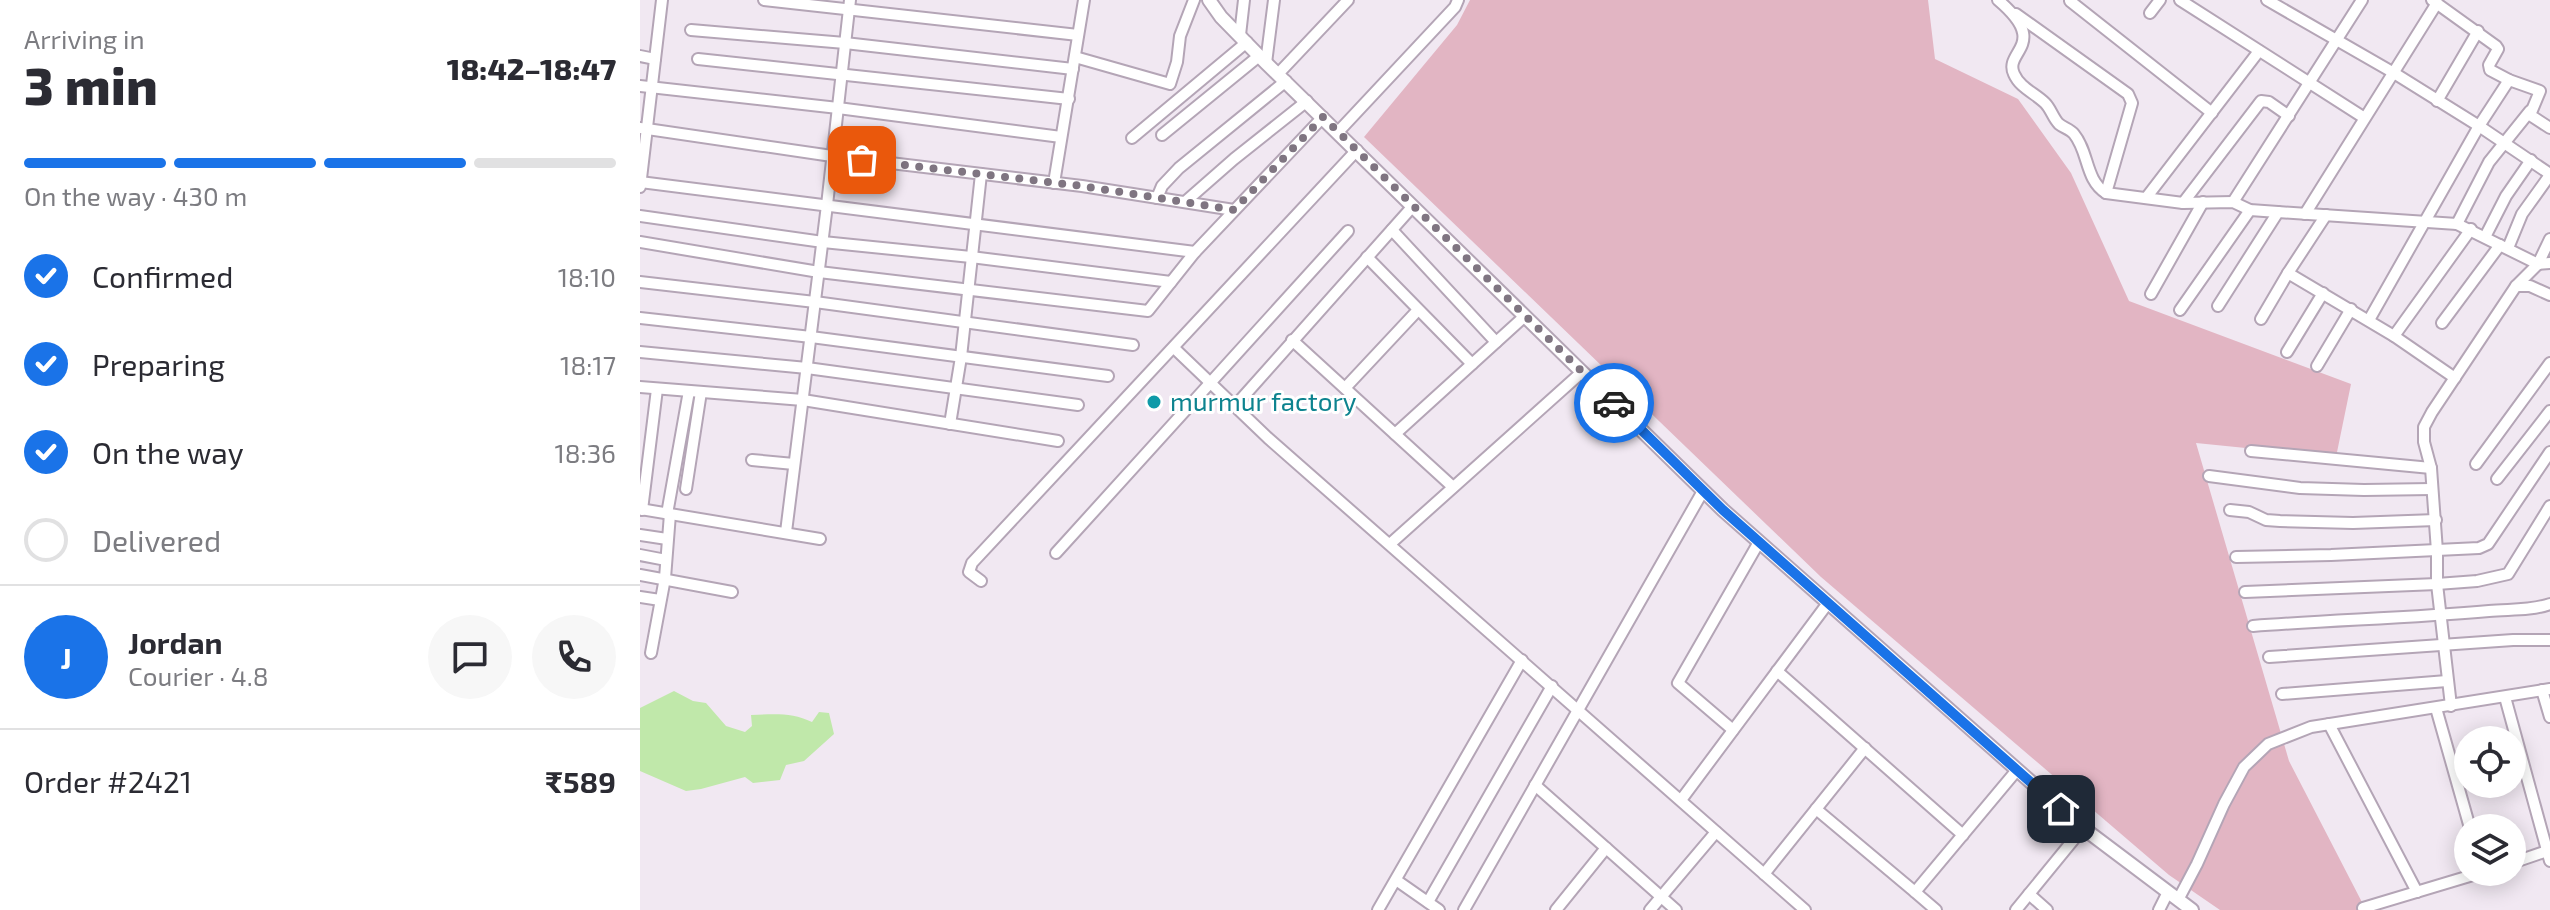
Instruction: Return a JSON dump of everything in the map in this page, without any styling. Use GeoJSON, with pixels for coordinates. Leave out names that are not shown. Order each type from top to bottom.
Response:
{"type":"FeatureCollection","features":[{"type":"Feature","properties":{"kind":"street"},"geometry":{"type":"LineString","coordinates":[[662,0],[644,128],[640,184],[1195,252]]}},
{"type":"Feature","properties":{"kind":"street"},"geometry":{"type":"LineString","coordinates":[[764,0],[849,5],[1078,35]]}},
{"type":"Feature","properties":{"kind":"street"},"geometry":{"type":"LineString","coordinates":[[1054,183],[1084,0]]}},
{"type":"Feature","properties":{"kind":"street"},"geometry":{"type":"LineString","coordinates":[[1075,57],[1170,84],[1180,36],[1194,0]]}},
{"type":"Feature","properties":{"kind":"street"},"geometry":{"type":"LineString","coordinates":[[1209,0],[1221,17],[1262,59],[1703,491],[2083,828],[2192,910]]}},
{"type":"Feature","properties":{"kind":"street"},"geometry":{"type":"LineString","coordinates":[[1132,138],[1243,39],[1244,0]]}},
{"type":"Feature","properties":{"kind":"street"},"geometry":{"type":"LineString","coordinates":[[1162,135],[1262,59],[1274,0]]}},
{"type":"Feature","properties":{"kind":"street"},"geometry":{"type":"LineString","coordinates":[[1157,198],[1162,186],[1179,168],[1282,77],[1338,5],[1348,0]]}},
{"type":"Feature","properties":{"kind":"street"},"geometry":{"type":"LineString","coordinates":[[1338,132],[1455,7],[1458,0]]}},
{"type":"Feature","properties":{"kind":"street"},"geometry":{"type":"LineString","coordinates":[[2150,13],[2160,0]]}},
{"type":"Feature","properties":{"kind":"street"},"geometry":{"type":"LineString","coordinates":[[2180,0],[2363,117]]}},
{"type":"Feature","properties":{"kind":"street"},"geometry":{"type":"LineString","coordinates":[[2267,0],[2285,4],[2550,174],[2504,246],[2442,323]]}},
{"type":"Feature","properties":{"kind":"street"},"geometry":{"type":"LineString","coordinates":[[2233,202],[2362,0]]}},
{"type":"Feature","properties":{"kind":"street"},"geometry":{"type":"LineString","coordinates":[[2070,1],[2212,113]]}},
{"type":"Feature","properties":{"kind":"street"},"geometry":{"type":"LineString","coordinates":[[2305,214],[2363,117],[2394,73],[2434,1],[2498,49],[2489,65],[2490,70],[2540,91],[2530,111],[2489,162],[2457,224]]}},
{"type":"Feature","properties":{"kind":"street"},"geometry":{"type":"LineString","coordinates":[[2001,3],[2021,25],[2024,33],[2022,48],[2012,69],[2014,75],[2048,106],[2059,123],[2071,131],[2081,147],[2096,187],[2106,193],[2183,203],[2233,202],[2250,210],[2457,224],[2538,264],[2550,263]]}},
{"type":"Feature","properties":{"kind":"street"},"geometry":{"type":"LineString","coordinates":[[2001,3],[2128,94],[2132,103],[2106,193]]}},
{"type":"Feature","properties":{"kind":"street"},"geometry":{"type":"LineString","coordinates":[[786,532],[849,5]]}},
{"type":"Feature","properties":{"kind":"street"},"geometry":{"type":"LineString","coordinates":[[691,30],[845,43],[1073,69]]}},
{"type":"Feature","properties":{"kind":"street"},"geometry":{"type":"LineString","coordinates":[[2437,101],[2478,31]]}},
{"type":"Feature","properties":{"kind":"street"},"geometry":{"type":"LineString","coordinates":[[2146,198],[2259,51]]}},
{"type":"Feature","properties":{"kind":"street"},"geometry":{"type":"LineString","coordinates":[[640,56],[655,59]]}},
{"type":"Feature","properties":{"kind":"street"},"geometry":{"type":"LineString","coordinates":[[698,59],[1069,98]]}},
{"type":"Feature","properties":{"kind":"street"},"geometry":{"type":"LineString","coordinates":[[2369,320],[2479,126],[2509,80]]}},
{"type":"Feature","properties":{"kind":"street"},"geometry":{"type":"LineString","coordinates":[[640,86],[1061,137]]}},
{"type":"Feature","properties":{"kind":"street"},"geometry":{"type":"LineString","coordinates":[[1185,202],[1307,101]]}},
{"type":"Feature","properties":{"kind":"street"},"geometry":{"type":"LineString","coordinates":[[2183,203],[2261,101],[2269,102],[2289,116]]}},
{"type":"Feature","properties":{"kind":"street"},"geometry":{"type":"LineString","coordinates":[[2530,111],[2530,115],[2550,128]]}},
{"type":"Feature","properties":{"kind":"street"},"geometry":{"type":"LineString","coordinates":[[640,242],[819,272],[1148,311],[1195,252],[1323,117]]}},
{"type":"Feature","properties":{"kind":"street"},"geometry":{"type":"LineString","coordinates":[[644,128],[1234,210]]}},
{"type":"Feature","properties":{"kind":"street"},"geometry":{"type":"LineString","coordinates":[[981,581],[969,572],[972,563],[1357,150]]}},
{"type":"Feature","properties":{"kind":"street"},"geometry":{"type":"LineString","coordinates":[[2485,237],[2506,196],[2531,160]]}},
{"type":"Feature","properties":{"kind":"street"},"geometry":{"type":"LineString","coordinates":[[950,424],[961,357],[981,174]]}},
{"type":"Feature","properties":{"kind":"street"},"geometry":{"type":"LineString","coordinates":[[2151,294],[2203,202]]}},
{"type":"Feature","properties":{"kind":"street"},"geometry":{"type":"LineString","coordinates":[[1235,406],[1413,206]]}},
{"type":"Feature","properties":{"kind":"street"},"geometry":{"type":"LineString","coordinates":[[2180,310],[2250,210]]}},
{"type":"Feature","properties":{"kind":"street"},"geometry":{"type":"LineString","coordinates":[[2218,306],[2278,212]]}},
{"type":"Feature","properties":{"kind":"street"},"geometry":{"type":"LineString","coordinates":[[2261,319],[2326,215]]}},
{"type":"Feature","properties":{"kind":"street"},"geometry":{"type":"LineString","coordinates":[[640,216],[823,242],[1171,282]]}},
{"type":"Feature","properties":{"kind":"street"},"geometry":{"type":"LineString","coordinates":[[2394,336],[2471,229]]}},
{"type":"Feature","properties":{"kind":"street"},"geometry":{"type":"LineString","coordinates":[[1392,230],[1496,342]]}},
{"type":"Feature","properties":{"kind":"street"},"geometry":{"type":"LineString","coordinates":[[1056,553],[1348,231]]}},
{"type":"Feature","properties":{"kind":"street"},"geometry":{"type":"LineString","coordinates":[[2451,706],[2442,645],[2436,520],[2424,427],[2516,286],[2538,264],[2550,239]]}},
{"type":"Feature","properties":{"kind":"street"},"geometry":{"type":"LineString","coordinates":[[1367,257],[1472,364]]}},
{"type":"Feature","properties":{"kind":"street"},"geometry":{"type":"LineString","coordinates":[[2288,273],[2369,320],[2455,378]]}},
{"type":"Feature","properties":{"kind":"street"},"geometry":{"type":"LineString","coordinates":[[640,282],[1133,345]]}},
{"type":"Feature","properties":{"kind":"street"},"geometry":{"type":"LineString","coordinates":[[2516,286],[2530,286],[2550,295]]}},
{"type":"Feature","properties":{"kind":"street"},"geometry":{"type":"LineString","coordinates":[[2287,352],[2323,293]]}},
{"type":"Feature","properties":{"kind":"street"},"geometry":{"type":"LineString","coordinates":[[2317,366],[2351,309]]}},
{"type":"Feature","properties":{"kind":"street"},"geometry":{"type":"LineString","coordinates":[[1345,388],[1418,310]]}},
{"type":"Feature","properties":{"kind":"street"},"geometry":{"type":"LineString","coordinates":[[1395,434],[1525,316]]}},
{"type":"Feature","properties":{"kind":"street"},"geometry":{"type":"LineString","coordinates":[[640,318],[1108,376]]}},
{"type":"Feature","properties":{"kind":"street"},"geometry":{"type":"LineString","coordinates":[[1292,340],[1453,487]]}},
{"type":"Feature","properties":{"kind":"street"},"geometry":{"type":"LineString","coordinates":[[1174,348],[1235,406],[1802,909]]}},
{"type":"Feature","properties":{"kind":"street"},"geometry":{"type":"LineString","coordinates":[[640,352],[807,368],[1078,405]]}},
{"type":"Feature","properties":{"kind":"street"},"geometry":{"type":"LineString","coordinates":[[2476,464],[2550,363]]}},
{"type":"Feature","properties":{"kind":"street"},"geometry":{"type":"LineString","coordinates":[[1390,544],[1582,372]]}},
{"type":"Feature","properties":{"kind":"street"},"geometry":{"type":"LineString","coordinates":[[640,387],[803,400],[1058,441]]}},
{"type":"Feature","properties":{"kind":"street"},"geometry":{"type":"LineString","coordinates":[[657,389],[641,510],[820,539]]}},
{"type":"Feature","properties":{"kind":"street"},"geometry":{"type":"LineString","coordinates":[[648,650],[665,578],[669,514],[689,391]]}},
{"type":"Feature","properties":{"kind":"street"},"geometry":{"type":"LineString","coordinates":[[686,489],[701,392]]}},
{"type":"Feature","properties":{"kind":"street"},"geometry":{"type":"LineString","coordinates":[[2497,479],[2550,411]]}},
{"type":"Feature","properties":{"kind":"street"},"geometry":{"type":"LineString","coordinates":[[2251,451],[2431,468]]}},
{"type":"Feature","properties":{"kind":"street"},"geometry":{"type":"LineString","coordinates":[[2236,557],[2479,548],[2488,544],[2550,452]]}},
{"type":"Feature","properties":{"kind":"street"},"geometry":{"type":"LineString","coordinates":[[752,460],[794,464]]}},
{"type":"Feature","properties":{"kind":"street"},"geometry":{"type":"LineString","coordinates":[[2209,476],[2300,488],[2432,489]]}},
{"type":"Feature","properties":{"kind":"street"},"geometry":{"type":"LineString","coordinates":[[1464,910],[1703,491]]}},
{"type":"Feature","properties":{"kind":"street"},"geometry":{"type":"LineString","coordinates":[[2245,592],[2437,584],[2477,581],[2508,574],[2550,506]]}},
{"type":"Feature","properties":{"kind":"street"},"geometry":{"type":"LineString","coordinates":[[2230,510],[2280,521],[2353,523],[2436,520]]}},
{"type":"Feature","properties":{"kind":"street"},"geometry":{"type":"LineString","coordinates":[[640,535],[667,539]]}},
{"type":"Feature","properties":{"kind":"street"},"geometry":{"type":"LineString","coordinates":[[1733,730],[1678,683],[1759,542]]}},
{"type":"Feature","properties":{"kind":"street"},"geometry":{"type":"LineString","coordinates":[[640,555],[666,560]]}},
{"type":"Feature","properties":{"kind":"street"},"geometry":{"type":"LineString","coordinates":[[640,575],[732,592]]}},
{"type":"Feature","properties":{"kind":"street"},"geometry":{"type":"LineString","coordinates":[[640,597],[660,600]]}},
{"type":"Feature","properties":{"kind":"street"},"geometry":{"type":"LineString","coordinates":[[1681,800],[1828,603]]}},
{"type":"Feature","properties":{"kind":"street"},"geometry":{"type":"LineString","coordinates":[[2253,626],[2440,616],[2533,609],[2550,604]]}},
{"type":"Feature","properties":{"kind":"street"},"geometry":{"type":"LineString","coordinates":[[2269,657],[2550,640]]}},
{"type":"Feature","properties":{"kind":"street"},"geometry":{"type":"LineString","coordinates":[[1378,910],[1522,660]]}},
{"type":"Feature","properties":{"kind":"street"},"geometry":{"type":"LineString","coordinates":[[1777,671],[1963,835]]}},
{"type":"Feature","properties":{"kind":"street"},"geometry":{"type":"LineString","coordinates":[[2282,694],[2447,681]]}},
{"type":"Feature","properties":{"kind":"street"},"geometry":{"type":"LineString","coordinates":[[1428,902],[1552,686]]}},
{"type":"Feature","properties":{"kind":"street"},"geometry":{"type":"LineString","coordinates":[[2159,910],[2173,896],[2244,767],[2268,744],[2311,727],[2546,690],[2550,717]]}},
{"type":"Feature","properties":{"kind":"street"},"geometry":{"type":"LineString","coordinates":[[2505,697],[2547,839],[2549,856],[2526,860]]}},
{"type":"Feature","properties":{"kind":"street"},"geometry":{"type":"LineString","coordinates":[[2436,708],[2466,814]]}},
{"type":"Feature","properties":{"kind":"street"},"geometry":{"type":"LineString","coordinates":[[2329,724],[2417,892]]}},
{"type":"Feature","properties":{"kind":"street"},"geometry":{"type":"LineString","coordinates":[[1764,874],[1865,748]]}},
{"type":"Feature","properties":{"kind":"street"},"geometry":{"type":"LineString","coordinates":[[1915,892],[2017,770]]}},
{"type":"Feature","properties":{"kind":"street"},"geometry":{"type":"LineString","coordinates":[[1535,785],[1676,910]]}},
{"type":"Feature","properties":{"kind":"street"},"geometry":{"type":"LineString","coordinates":[[1816,809],[1936,910]]}},
{"type":"Feature","properties":{"kind":"street"},"geometry":{"type":"LineString","coordinates":[[2016,910],[2083,828]]}},
{"type":"Feature","properties":{"kind":"street"},"geometry":{"type":"LineString","coordinates":[[1650,910],[1716,832]]}},
{"type":"Feature","properties":{"kind":"street"},"geometry":{"type":"LineString","coordinates":[[1556,910],[1606,848]]}},
{"type":"Feature","properties":{"kind":"street"},"geometry":{"type":"LineString","coordinates":[[1396,880],[1439,910]]}},
{"type":"Feature","properties":{"kind":"street"},"geometry":{"type":"LineString","coordinates":[[2363,908],[2454,881]]}},
{"type":"Feature","properties":{"kind":"street"},"geometry":{"type":"LineString","coordinates":[[2029,894],[2047,910]]}},
{"type":"Feature","properties":{"kind":"shaded area"},"geometry":{"type":"Polygon","coordinates":[[[1470,0],[1928,0],[1935,59],[2018,99],[2071,173],[2129,301],[2351,384],[2336,457],[2196,443],[2289,761],[2366,910],[2220,910],[2169,875],[1821,577],[1364,137],[1457,25],[1470,0]]]}},
{"type":"Feature","properties":{"kind":"shaded area"},"geometry":{"type":"Polygon","coordinates":[[[674,691],[693,701],[706,703],[726,726],[745,732],[752,726],[751,715],[790,715],[812,722],[819,712],[829,713],[834,734],[804,761],[786,765],[780,780],[753,783],[745,777],[686,791],[640,771],[640,708],[674,691]]]}},
{"type":"Feature","properties":{"kind":"way so far"},"geometry":{"type":"LineString","coordinates":[[862,160],[1082,186],[1234,210],[1323,117],[1614,403]]}},
{"type":"Feature","properties":{"kind":"place","name":"murmur factory"},"geometry":{"type":"Point","coordinates":[1154,402]}},
{"type":"Feature","properties":{"kind":"route"},"geometry":{"type":"LineString","coordinates":[[1614,403],[1723,510],[2061,809]]}}]}
